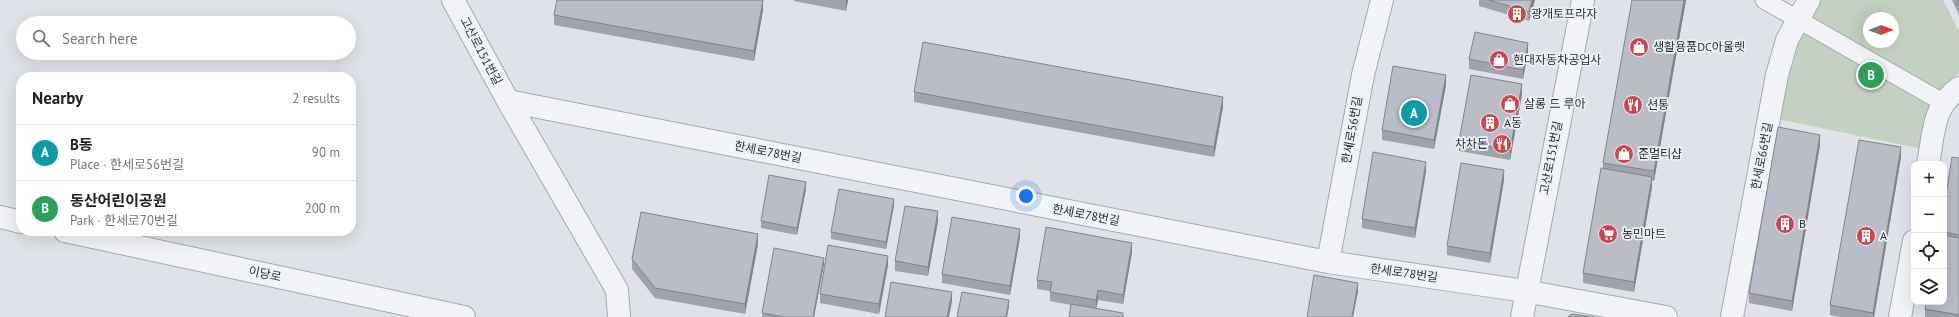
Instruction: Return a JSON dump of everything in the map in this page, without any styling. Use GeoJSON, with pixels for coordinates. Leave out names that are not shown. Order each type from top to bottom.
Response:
{"type":"FeatureCollection","features":[{"type":"Feature","properties":{"kind":"street","name":"고산로151번길"},"geometry":{"type":"LineString","coordinates":[[453,0],[508,102],[617,290],[619,317]]}},
{"type":"Feature","properties":{"kind":"street","name":"한세로56번길"},"geometry":{"type":"LineString","coordinates":[[1328,262],[1363,75],[1382,0]]}},
{"type":"Feature","properties":{"kind":"street","name":"고산로151번길"},"geometry":{"type":"LineString","coordinates":[[1522,317],[1525,291],[1583,0]]}},
{"type":"Feature","properties":{"kind":"street"},"geometry":{"type":"LineString","coordinates":[[1764,0],[1944,103]]}},
{"type":"Feature","properties":{"kind":"street","name":"한세로66번길"},"geometry":{"type":"LineString","coordinates":[[1732,317],[1777,75],[1787,40],[1809,0]]}},
{"type":"Feature","properties":{"kind":"street"},"geometry":{"type":"LineString","coordinates":[[1929,161],[1938,112],[1952,93],[1959,88]]}},
{"type":"Feature","properties":{"kind":"street","name":"한세로78번길"},"geometry":{"type":"LineString","coordinates":[[508,102],[1328,262],[1525,291],[1666,317]]}},
{"type":"Feature","properties":{"kind":"street"},"geometry":{"type":"LineString","coordinates":[[0,217],[16,221]]}},
{"type":"Feature","properties":{"kind":"street","name":"이당로"},"geometry":{"type":"LineString","coordinates":[[88,236],[464,317]]}},
{"type":"Feature","properties":{"kind":"street"},"geometry":{"type":"LineString","coordinates":[[1900,317],[1911,257]]}},
{"type":"Feature","properties":{"kind":"green space"},"geometry":{"type":"Polygon","coordinates":[[[1820,0],[1943,0],[1959,31],[1959,73],[1950,80],[1937,97],[1922,149],[1778,119],[1795,44],[1814,8],[1820,0]]]}},
{"type":"Feature","properties":{"kind":"building"},"geometry":{"type":"Polygon","coordinates":[[[557,0],[763,0],[754,51],[554,15],[557,0]]]}},
{"type":"Feature","properties":{"kind":"building"},"geometry":{"type":"Polygon","coordinates":[[[1489,0],[1532,0],[1529,12],[1489,0]]]}},
{"type":"Feature","properties":{"kind":"building"},"geometry":{"type":"Polygon","coordinates":[[[1632,0],[1684,0],[1654,171],[1603,163],[1632,0]]]}},
{"type":"Feature","properties":{"kind":"building","name":"현대자동차공업사"},"geometry":{"type":"Polygon","coordinates":[[[1475,32],[1528,43],[1523,70],[1469,59],[1475,32]]]}},
{"type":"Feature","properties":{"kind":"building"},"geometry":{"type":"Polygon","coordinates":[[[923,42],[1223,97],[1214,147],[914,92],[923,42]]]}},
{"type":"Feature","properties":{"kind":"building"},"geometry":{"type":"Polygon","coordinates":[[[1393,66],[1446,75],[1434,140],[1382,130],[1393,66]]]}},
{"type":"Feature","properties":{"kind":"building","name":"A동"},"geometry":{"type":"Polygon","coordinates":[[[1471,75],[1522,84],[1510,150],[1459,141],[1471,75]]]}},
{"type":"Feature","properties":{"kind":"building","name":"B"},"geometry":{"type":"Polygon","coordinates":[[[1778,127],[1820,135],[1792,301],[1749,293],[1778,127]]]}},
{"type":"Feature","properties":{"kind":"building","name":"A"},"geometry":{"type":"Polygon","coordinates":[[[1859,140],[1901,147],[1873,313],[1830,305],[1859,140]]]}},
{"type":"Feature","properties":{"kind":"building"},"geometry":{"type":"Polygon","coordinates":[[[1373,152],[1426,162],[1415,228],[1362,219],[1373,152]]]}},
{"type":"Feature","properties":{"kind":"building"},"geometry":{"type":"Polygon","coordinates":[[[1952,157],[1959,158],[1959,235],[1947,233],[1947,188],[1952,157]]]}},
{"type":"Feature","properties":{"kind":"building"},"geometry":{"type":"Polygon","coordinates":[[[1461,163],[1504,170],[1490,253],[1447,246],[1461,163]]]}},
{"type":"Feature","properties":{"kind":"building"},"geometry":{"type":"Polygon","coordinates":[[[1601,168],[1652,177],[1634,282],[1583,273],[1601,168]]]}},
{"type":"Feature","properties":{"kind":"building"},"geometry":{"type":"Polygon","coordinates":[[[769,175],[806,182],[797,228],[761,221],[769,175]]]}},
{"type":"Feature","properties":{"kind":"building"},"geometry":{"type":"Polygon","coordinates":[[[839,189],[894,199],[886,242],[831,232],[839,189]]]}},
{"type":"Feature","properties":{"kind":"building"},"geometry":{"type":"Polygon","coordinates":[[[905,206],[938,211],[928,267],[895,261],[905,206]]]}},
{"type":"Feature","properties":{"kind":"building"},"geometry":{"type":"Polygon","coordinates":[[[641,212],[758,234],[745,304],[655,288],[632,259],[641,212]]]}},
{"type":"Feature","properties":{"kind":"building"},"geometry":{"type":"Polygon","coordinates":[[[952,217],[1020,229],[1010,286],[942,274],[952,217]]]}},
{"type":"Feature","properties":{"kind":"building"},"geometry":{"type":"Polygon","coordinates":[[[1046,227],[1132,243],[1123,295],[1098,290],[1096,300],[1050,292],[1052,282],[1037,280],[1046,227]]]}},
{"type":"Feature","properties":{"kind":"building"},"geometry":{"type":"Polygon","coordinates":[[[1947,236],[1959,238],[1959,315],[1925,309],[1926,305],[1947,305],[1947,236]]]}},
{"type":"Feature","properties":{"kind":"building"},"geometry":{"type":"Polygon","coordinates":[[[828,245],[888,256],[879,304],[820,294],[828,245]]]}},
{"type":"Feature","properties":{"kind":"building"},"geometry":{"type":"Polygon","coordinates":[[[774,248],[824,258],[813,317],[785,317],[762,313],[774,248]]]}},
{"type":"Feature","properties":{"kind":"building"},"geometry":{"type":"Polygon","coordinates":[[[1314,275],[1358,283],[1352,317],[1307,317],[1314,275]]]}},
{"type":"Feature","properties":{"kind":"building"},"geometry":{"type":"Polygon","coordinates":[[[891,282],[952,292],[947,317],[885,317],[891,282]]]}},
{"type":"Feature","properties":{"kind":"building"},"geometry":{"type":"Polygon","coordinates":[[[962,292],[1009,300],[1006,317],[957,317],[962,292]]]}},
{"type":"Feature","properties":{"kind":"building"},"geometry":{"type":"Polygon","coordinates":[[[1071,304],[1123,313],[1123,317],[1069,317],[1071,304]]]}},
{"type":"Feature","properties":{"kind":"building"},"geometry":{"type":"Polygon","coordinates":[[[1571,314],[1594,317],[1568,317],[1571,314]]]}},
{"type":"Feature","properties":{"kind":"place","name":"광개토프라자"},"geometry":{"type":"Point","coordinates":[1517,14]}},
{"type":"Feature","properties":{"kind":"place","name":"생활용품DC아울렛"},"geometry":{"type":"Point","coordinates":[1639,47]}},
{"type":"Feature","properties":{"kind":"place","name":"현대자동차공업사"},"geometry":{"type":"Point","coordinates":[1499,60]}},
{"type":"Feature","properties":{"kind":"place","name":"동산어린이공원"},"geometry":{"type":"Point","coordinates":[1871,75]}},
{"type":"Feature","properties":{"kind":"place","name":"살롱 드 루아"},"geometry":{"type":"Point","coordinates":[1510,104]}},
{"type":"Feature","properties":{"kind":"place","name":"션통"},"geometry":{"type":"Point","coordinates":[1633,105]}},
{"type":"Feature","properties":{"kind":"place","name":"B동"},"geometry":{"type":"Point","coordinates":[1414,113]}},
{"type":"Feature","properties":{"kind":"place","name":"A동"},"geometry":{"type":"Point","coordinates":[1490,123]}},
{"type":"Feature","properties":{"kind":"place","name":"차차돈"},"geometry":{"type":"Point","coordinates":[1502,144]}},
{"type":"Feature","properties":{"kind":"place","name":"준멀티샵"},"geometry":{"type":"Point","coordinates":[1624,154]}},
{"type":"Feature","properties":{"kind":"place","name":"B"},"geometry":{"type":"Point","coordinates":[1785,224]}},
{"type":"Feature","properties":{"kind":"place","name":"농민마트"},"geometry":{"type":"Point","coordinates":[1608,234]}},
{"type":"Feature","properties":{"kind":"place","name":"A"},"geometry":{"type":"Point","coordinates":[1866,236]}}]}
